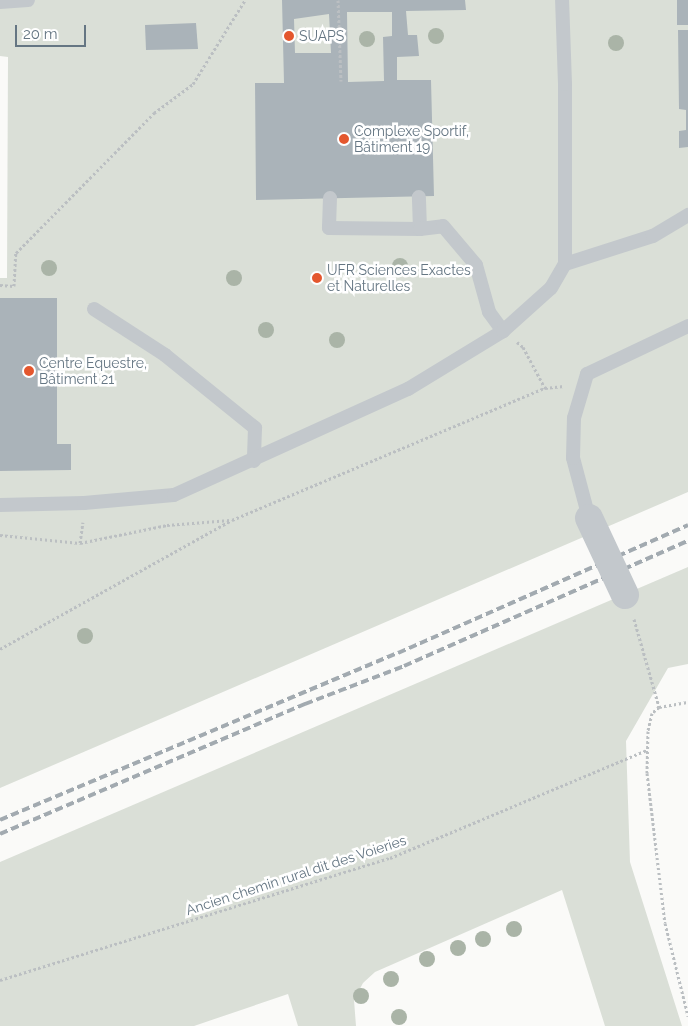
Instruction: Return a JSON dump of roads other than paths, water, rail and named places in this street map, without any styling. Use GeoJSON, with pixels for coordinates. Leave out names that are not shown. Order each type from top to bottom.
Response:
{"type":"FeatureCollection","features":[{"type":"Feature","properties":{"kind":"street"},"geometry":{"type":"LineString","coordinates":[[589,518],[625,595]]}},
{"type":"Feature","properties":{"kind":"lane"},"geometry":{"type":"LineString","coordinates":[[0,2],[28,0]]}},
{"type":"Feature","properties":{"kind":"lane"},"geometry":{"type":"LineString","coordinates":[[0,505],[84,503],[174,495],[254,461],[408,390],[503,331],[551,288],[564,264],[565,84],[562,0]]}},
{"type":"Feature","properties":{"kind":"lane"},"geometry":{"type":"LineString","coordinates":[[419,197],[420,228]]}},
{"type":"Feature","properties":{"kind":"lane"},"geometry":{"type":"LineString","coordinates":[[330,198],[329,228],[420,228],[443,226],[476,265],[489,312],[503,331]]}},
{"type":"Feature","properties":{"kind":"lane"},"geometry":{"type":"LineString","coordinates":[[564,264],[653,236],[688,214]]}},
{"type":"Feature","properties":{"kind":"lane"},"geometry":{"type":"LineString","coordinates":[[94,309],[165,355],[256,428],[254,461]]}},
{"type":"Feature","properties":{"kind":"lane"},"geometry":{"type":"LineString","coordinates":[[589,518],[573,451],[574,418],[587,374],[688,326]]}},
{"type":"Feature","properties":{"kind":"railway"},"geometry":{"type":"LineString","coordinates":[[0,820],[398,653],[688,525]]}},
{"type":"Feature","properties":{"kind":"railway"},"geometry":{"type":"LineString","coordinates":[[0,834],[305,704],[404,666],[688,541]]}},
{"type":"Feature","properties":{"kind":"place","name":"SUAPS"},"geometry":{"type":"Point","coordinates":[289,36]}},
{"type":"Feature","properties":{"kind":"place","name":"Complexe Sportif, Bâtiment 19"},"geometry":{"type":"Point","coordinates":[344,139]}},
{"type":"Feature","properties":{"kind":"place","name":"UFR Sciences Exactes et Naturelles"},"geometry":{"type":"Point","coordinates":[317,278]}},
{"type":"Feature","properties":{"kind":"place","name":"Centre Equestre, Bâtiment 21"},"geometry":{"type":"Point","coordinates":[29,371]}}]}
